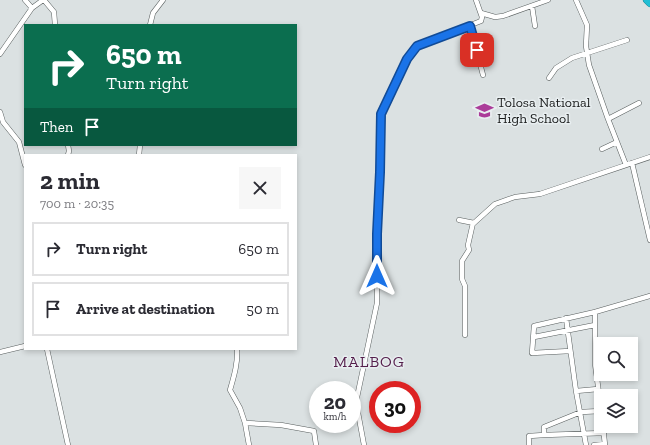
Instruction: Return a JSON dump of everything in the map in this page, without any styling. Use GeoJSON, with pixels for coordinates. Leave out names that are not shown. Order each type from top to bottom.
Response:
{"type":"FeatureCollection","features":[{"type":"Feature","properties":{"kind":"highway"},"geometry":{"type":"LineString","coordinates":[[647,0],[650,3]]}},
{"type":"Feature","properties":{"kind":"street"},"geometry":{"type":"LineString","coordinates":[[25,0],[32,8]]}},
{"type":"Feature","properties":{"kind":"street"},"geometry":{"type":"LineString","coordinates":[[0,54],[32,8],[43,0],[54,12],[55,24]]}},
{"type":"Feature","properties":{"kind":"street"},"geometry":{"type":"LineString","coordinates":[[150,24],[154,13],[163,0]]}},
{"type":"Feature","properties":{"kind":"street"},"geometry":{"type":"LineString","coordinates":[[364,445],[356,402],[377,303],[377,234],[381,114],[407,59],[417,46],[481,21],[481,13],[476,0]]}},
{"type":"Feature","properties":{"kind":"street"},"geometry":{"type":"LineString","coordinates":[[481,13],[495,17],[503,16],[548,0]]}},
{"type":"Feature","properties":{"kind":"street"},"geometry":{"type":"LineString","coordinates":[[576,0],[587,24],[587,54],[589,65],[626,165]]}},
{"type":"Feature","properties":{"kind":"street"},"geometry":{"type":"LineString","coordinates":[[532,6],[535,26]]}},
{"type":"Feature","properties":{"kind":"street"},"geometry":{"type":"LineString","coordinates":[[470,26],[483,75]]}},
{"type":"Feature","properties":{"kind":"street"},"geometry":{"type":"LineString","coordinates":[[549,78],[556,68],[572,58],[626,40]]}},
{"type":"Feature","properties":{"kind":"street"},"geometry":{"type":"LineString","coordinates":[[608,119],[639,103]]}},
{"type":"Feature","properties":{"kind":"street"},"geometry":{"type":"LineString","coordinates":[[0,112],[3,122],[19,142],[24,161]]}},
{"type":"Feature","properties":{"kind":"street"},"geometry":{"type":"LineString","coordinates":[[602,149],[617,142]]}},
{"type":"Feature","properties":{"kind":"street"},"geometry":{"type":"LineString","coordinates":[[465,335],[465,286],[462,280],[462,261],[469,250],[468,245],[473,223],[495,204],[515,198],[540,194],[650,157]]}},
{"type":"Feature","properties":{"kind":"street"},"geometry":{"type":"LineString","coordinates":[[632,163],[650,240]]}},
{"type":"Feature","properties":{"kind":"street"},"geometry":{"type":"LineString","coordinates":[[460,220],[473,223]]}},
{"type":"Feature","properties":{"kind":"street"},"geometry":{"type":"LineString","coordinates":[[570,351],[532,353],[534,326],[595,312],[650,296]]}},
{"type":"Feature","properties":{"kind":"street"},"geometry":{"type":"LineString","coordinates":[[595,312],[595,364],[598,389]]}},
{"type":"Feature","properties":{"kind":"street"},"geometry":{"type":"LineString","coordinates":[[566,318],[576,391],[586,445]]}},
{"type":"Feature","properties":{"kind":"street"},"geometry":{"type":"LineString","coordinates":[[534,337],[595,326]]}},
{"type":"Feature","properties":{"kind":"street"},"geometry":{"type":"LineString","coordinates":[[0,352],[24,346]]}},
{"type":"Feature","properties":{"kind":"street"},"geometry":{"type":"LineString","coordinates":[[47,350],[68,445]]}},
{"type":"Feature","properties":{"kind":"street"},"geometry":{"type":"LineString","coordinates":[[237,350],[238,357],[230,390],[240,408],[249,445]]}},
{"type":"Feature","properties":{"kind":"street"},"geometry":{"type":"LineString","coordinates":[[576,391],[594,389]]}},
{"type":"Feature","properties":{"kind":"street"},"geometry":{"type":"LineString","coordinates":[[544,435],[544,427],[581,412],[594,411]]}},
{"type":"Feature","properties":{"kind":"street"},"geometry":{"type":"LineString","coordinates":[[245,424],[281,425],[314,431],[316,445]]}},
{"type":"Feature","properties":{"kind":"street"},"geometry":{"type":"LineString","coordinates":[[529,445],[529,436],[604,434],[605,445],[594,445]]}},
{"type":"Feature","properties":{"kind":"place","name":"Tolosa National High School"},"geometry":{"type":"Point","coordinates":[484,110]}},
{"type":"Feature","properties":{"kind":"district","name":"MALBOG"},"geometry":{"type":"Point","coordinates":[369,361]}},
{"type":"Feature","properties":{"kind":"route"},"geometry":{"type":"LineString","coordinates":[[377,276],[381,114],[407,59],[417,46],[470,26],[477,50]]}}]}
